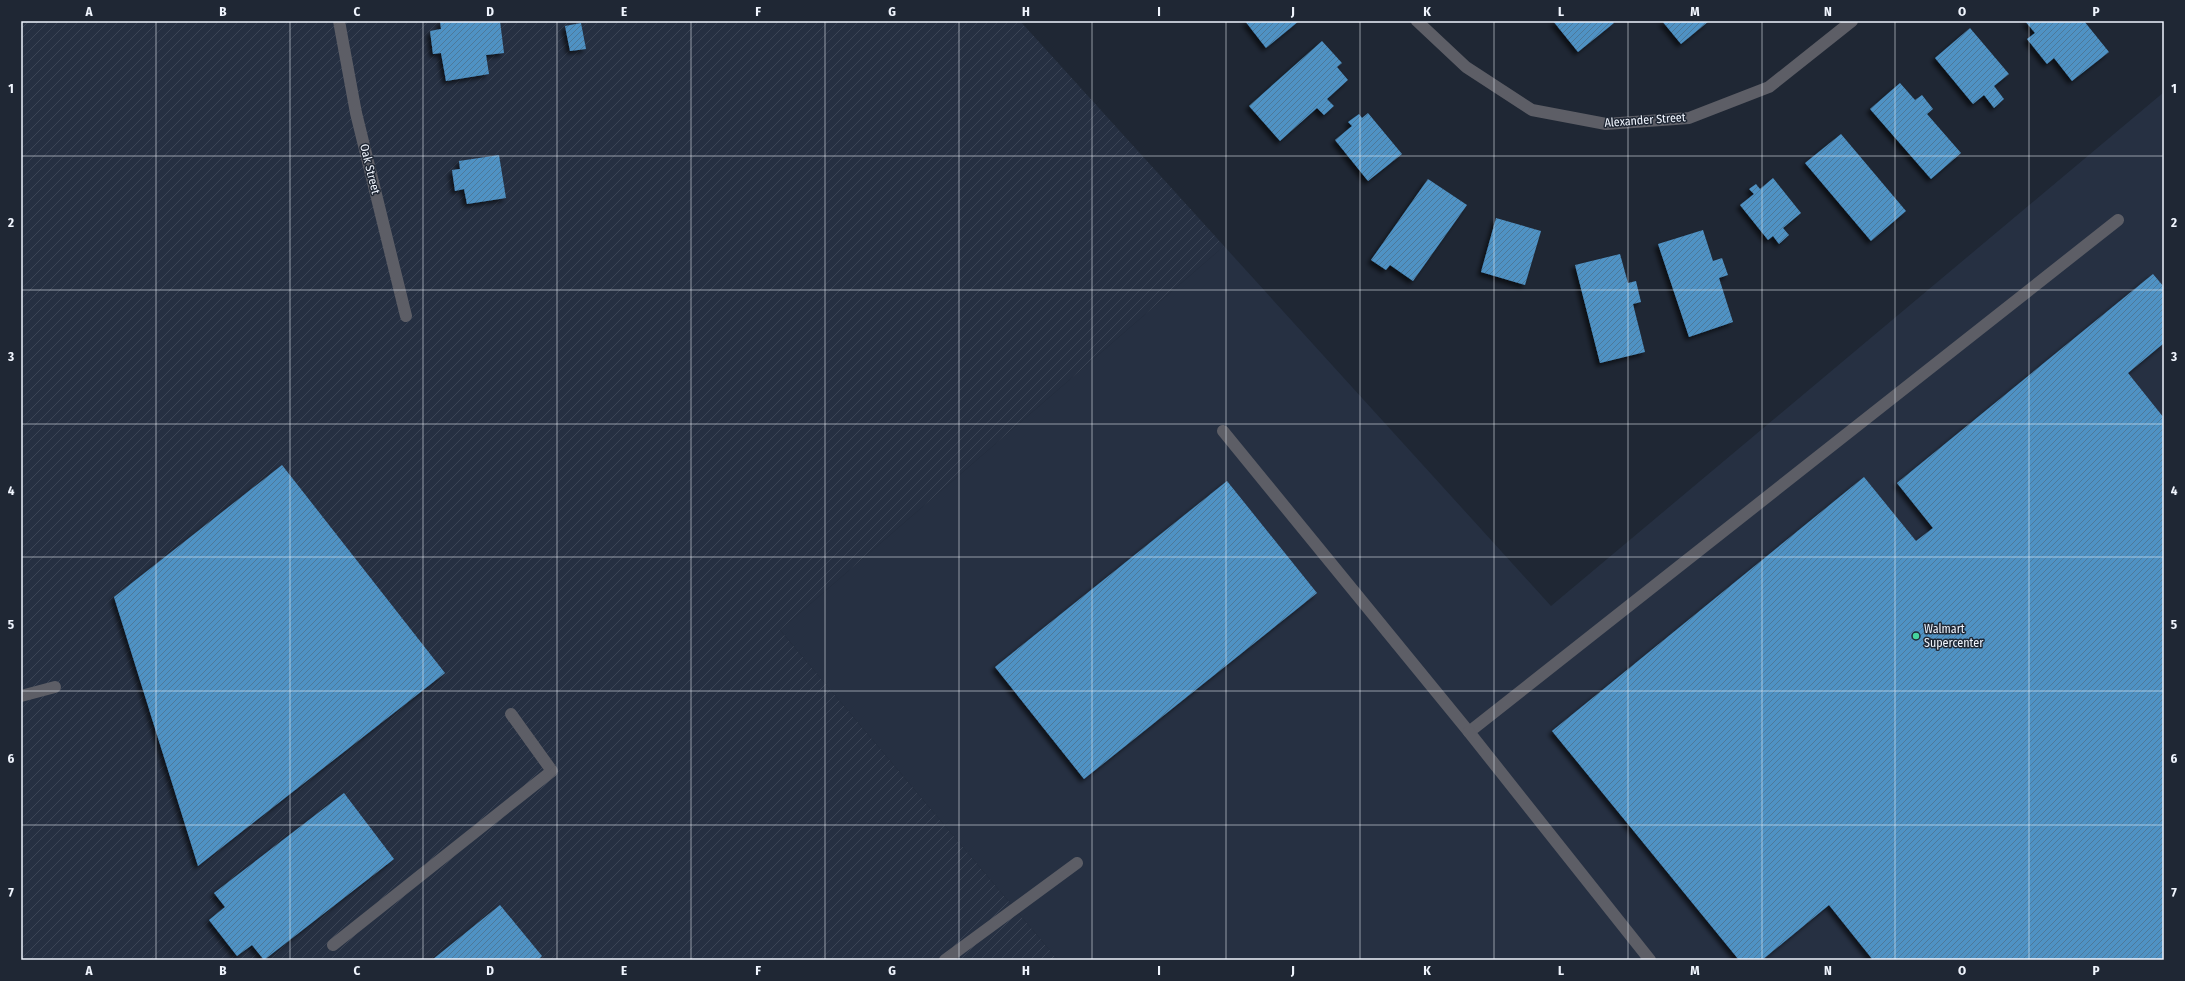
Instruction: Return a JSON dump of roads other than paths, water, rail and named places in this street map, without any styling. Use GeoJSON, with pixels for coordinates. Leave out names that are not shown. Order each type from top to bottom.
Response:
{"type":"FeatureCollection","features":[{"type":"Feature","properties":{"kind":"street","name":"Oak Street"},"geometry":{"type":"LineString","coordinates":[[339,21],[356,113],[406,316]]}},
{"type":"Feature","properties":{"kind":"street","name":"Alexander Street"},"geometry":{"type":"LineString","coordinates":[[1417,21],[1466,67],[1532,110],[1606,124],[1689,118],[1769,87],[1852,21]]}},
{"type":"Feature","properties":{"kind":"street"},"geometry":{"type":"LineString","coordinates":[[1469,732],[2118,220]]}},
{"type":"Feature","properties":{"kind":"street"},"geometry":{"type":"LineString","coordinates":[[1223,431],[1469,732],[1650,960]]}},
{"type":"Feature","properties":{"kind":"street"},"geometry":{"type":"LineString","coordinates":[[21,696],[55,687]]}},
{"type":"Feature","properties":{"kind":"street"},"geometry":{"type":"LineString","coordinates":[[333,945],[552,771],[511,714]]}},
{"type":"Feature","properties":{"kind":"street"},"geometry":{"type":"LineString","coordinates":[[945,960],[1077,863]]}},
{"type":"Feature","properties":{"kind":"place","name":"Walmart Supercenter"},"geometry":{"type":"Point","coordinates":[1916,636]}}]}
